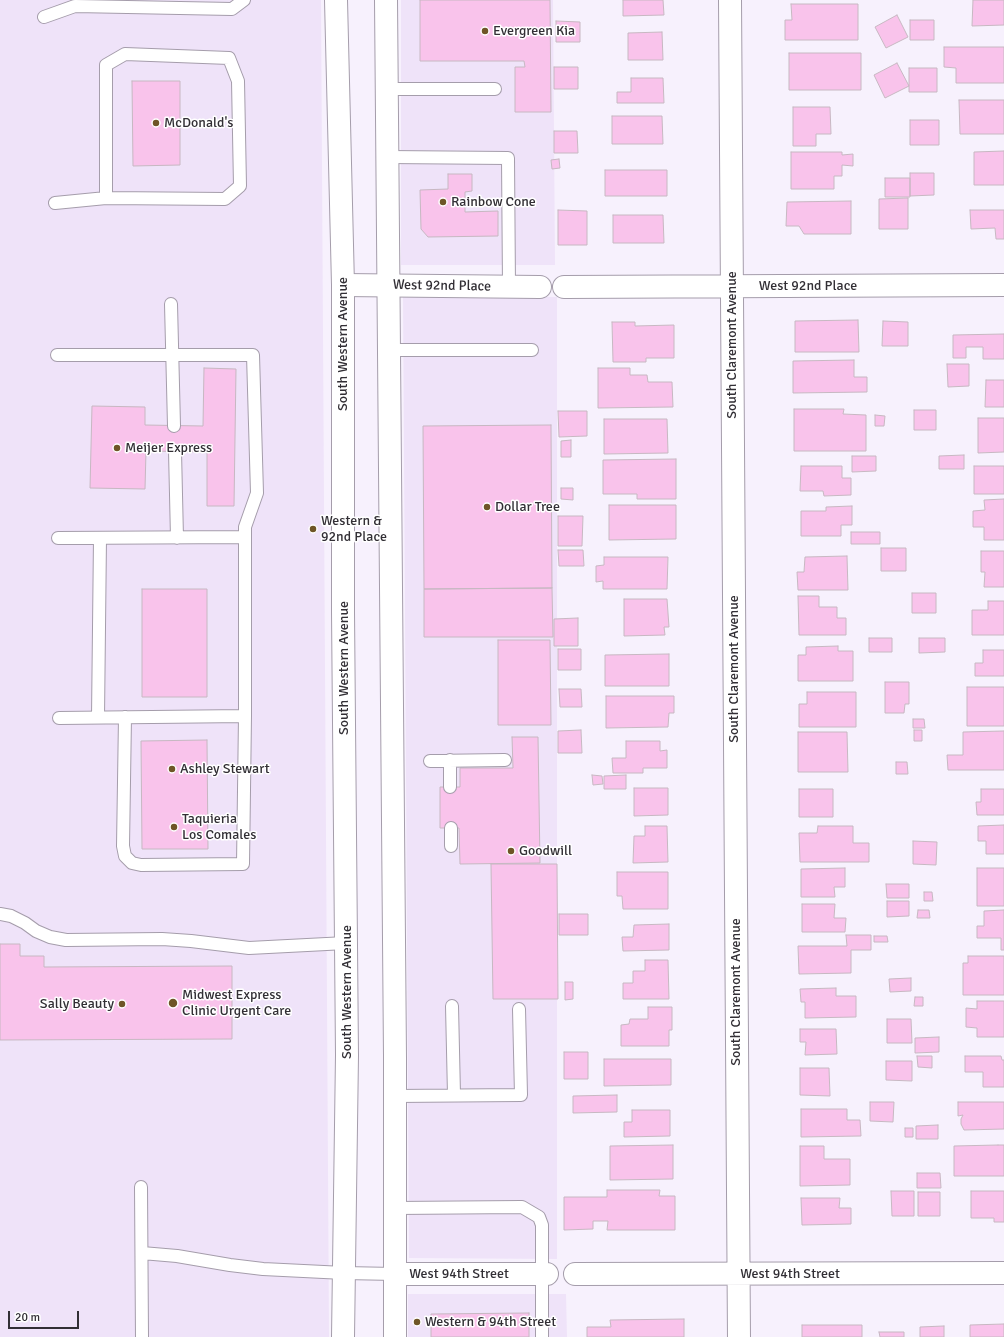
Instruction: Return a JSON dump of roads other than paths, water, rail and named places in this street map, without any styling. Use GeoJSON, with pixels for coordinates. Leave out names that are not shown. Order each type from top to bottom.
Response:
{"type":"FeatureCollection","features":[{"type":"Feature","properties":{"kind":"main road","name":"South Western Avenue"},"geometry":{"type":"LineString","coordinates":[[336,0],[343,284],[343,612],[347,1055],[344,1337]]}},
{"type":"Feature","properties":{"kind":"main road"},"geometry":{"type":"LineString","coordinates":[[386,0],[395,1096],[395,1337]]}},
{"type":"Feature","properties":{"kind":"main road","name":"South Claremont Avenue"},"geometry":{"type":"LineString","coordinates":[[730,0],[738,1337]]}},
{"type":"Feature","properties":{"kind":"main road","name":"West 92nd Place"},"geometry":{"type":"LineString","coordinates":[[343,284],[540,287]]}},
{"type":"Feature","properties":{"kind":"main road","name":"West 92nd Place"},"geometry":{"type":"LineString","coordinates":[[564,287],[1004,285]]}},
{"type":"Feature","properties":{"kind":"main road","name":"West 94th Street"},"geometry":{"type":"LineString","coordinates":[[575,1274],[1004,1273]]}},
{"type":"Feature","properties":{"kind":"main road","name":"West 94th Street"},"geometry":{"type":"LineString","coordinates":[[395,1274],[545,1274]]}},
{"type":"Feature","properties":{"kind":"lane"},"geometry":{"type":"LineString","coordinates":[[44,17],[74,3],[232,9],[244,0]]}},
{"type":"Feature","properties":{"kind":"lane"},"geometry":{"type":"LineString","coordinates":[[55,203],[106,198],[225,199],[240,186],[238,81],[229,58],[125,54],[106,64],[106,198]]}},
{"type":"Feature","properties":{"kind":"lane"},"geometry":{"type":"LineString","coordinates":[[386,89],[495,89]]}},
{"type":"Feature","properties":{"kind":"lane"},"geometry":{"type":"LineString","coordinates":[[387,157],[508,158],[509,287]]}},
{"type":"Feature","properties":{"kind":"lane"},"geometry":{"type":"LineString","coordinates":[[171,304],[174,426]]}},
{"type":"Feature","properties":{"kind":"lane"},"geometry":{"type":"LineString","coordinates":[[389,350],[532,350]]}},
{"type":"Feature","properties":{"kind":"lane"},"geometry":{"type":"LineString","coordinates":[[57,355],[253,355],[257,493],[245,527],[246,716],[244,864],[141,865],[132,863],[125,856],[123,846],[125,717]]}},
{"type":"Feature","properties":{"kind":"lane"},"geometry":{"type":"LineString","coordinates":[[175,451],[177,538]]}},
{"type":"Feature","properties":{"kind":"lane"},"geometry":{"type":"LineString","coordinates":[[58,538],[245,537]]}},
{"type":"Feature","properties":{"kind":"lane"},"geometry":{"type":"LineString","coordinates":[[98,718],[100,538]]}},
{"type":"Feature","properties":{"kind":"lane"},"geometry":{"type":"LineString","coordinates":[[60,718],[246,716]]}},
{"type":"Feature","properties":{"kind":"lane"},"geometry":{"type":"LineString","coordinates":[[450,760],[450,787]]}},
{"type":"Feature","properties":{"kind":"lane"},"geometry":{"type":"LineString","coordinates":[[430,761],[505,760]]}},
{"type":"Feature","properties":{"kind":"lane"},"geometry":{"type":"LineString","coordinates":[[451,828],[451,846]]}},
{"type":"Feature","properties":{"kind":"lane"},"geometry":{"type":"LineString","coordinates":[[0,914],[11,916],[25,923],[36,931],[50,937],[66,940],[191,940],[249,948],[346,943]]}},
{"type":"Feature","properties":{"kind":"lane"},"geometry":{"type":"LineString","coordinates":[[452,1006],[454,1095]]}},
{"type":"Feature","properties":{"kind":"lane"},"geometry":{"type":"LineString","coordinates":[[395,1096],[521,1095],[518,1009]]}},
{"type":"Feature","properties":{"kind":"lane"},"geometry":{"type":"LineString","coordinates":[[141,1187],[142,1337]]}},
{"type":"Feature","properties":{"kind":"lane"},"geometry":{"type":"LineString","coordinates":[[395,1208],[522,1207],[538,1217],[542,1225],[545,1274],[542,1337]]}},
{"type":"Feature","properties":{"kind":"lane"},"geometry":{"type":"LineString","coordinates":[[142,1253],[178,1256],[263,1269],[344,1274],[395,1274]]}},
{"type":"Feature","properties":{"kind":"place","name":"Evergreen Kia"},"geometry":{"type":"Point","coordinates":[485,31]}},
{"type":"Feature","properties":{"kind":"place","name":"McDonald's"},"geometry":{"type":"Point","coordinates":[156,123]}},
{"type":"Feature","properties":{"kind":"place","name":"Rainbow Cone"},"geometry":{"type":"Point","coordinates":[443,202]}},
{"type":"Feature","properties":{"kind":"place","name":"Meijer Express"},"geometry":{"type":"Point","coordinates":[117,448]}},
{"type":"Feature","properties":{"kind":"place","name":"Dollar Tree"},"geometry":{"type":"Point","coordinates":[487,507]}},
{"type":"Feature","properties":{"kind":"place","name":"Western & 92nd Place"},"geometry":{"type":"Point","coordinates":[313,529]}},
{"type":"Feature","properties":{"kind":"place","name":"Ashley Stewart"},"geometry":{"type":"Point","coordinates":[172,769]}},
{"type":"Feature","properties":{"kind":"place","name":"Taquieria Los Comales"},"geometry":{"type":"Point","coordinates":[174,827]}},
{"type":"Feature","properties":{"kind":"place","name":"Goodwill"},"geometry":{"type":"Point","coordinates":[511,851]}},
{"type":"Feature","properties":{"kind":"place","name":"Midwest Express Clinic Urgent Care"},"geometry":{"type":"Point","coordinates":[173,1003]}},
{"type":"Feature","properties":{"kind":"place","name":"Sally Beauty"},"geometry":{"type":"Point","coordinates":[122,1004]}},
{"type":"Feature","properties":{"kind":"place","name":"Western & 94th Street"},"geometry":{"type":"Point","coordinates":[417,1322]}}]}
